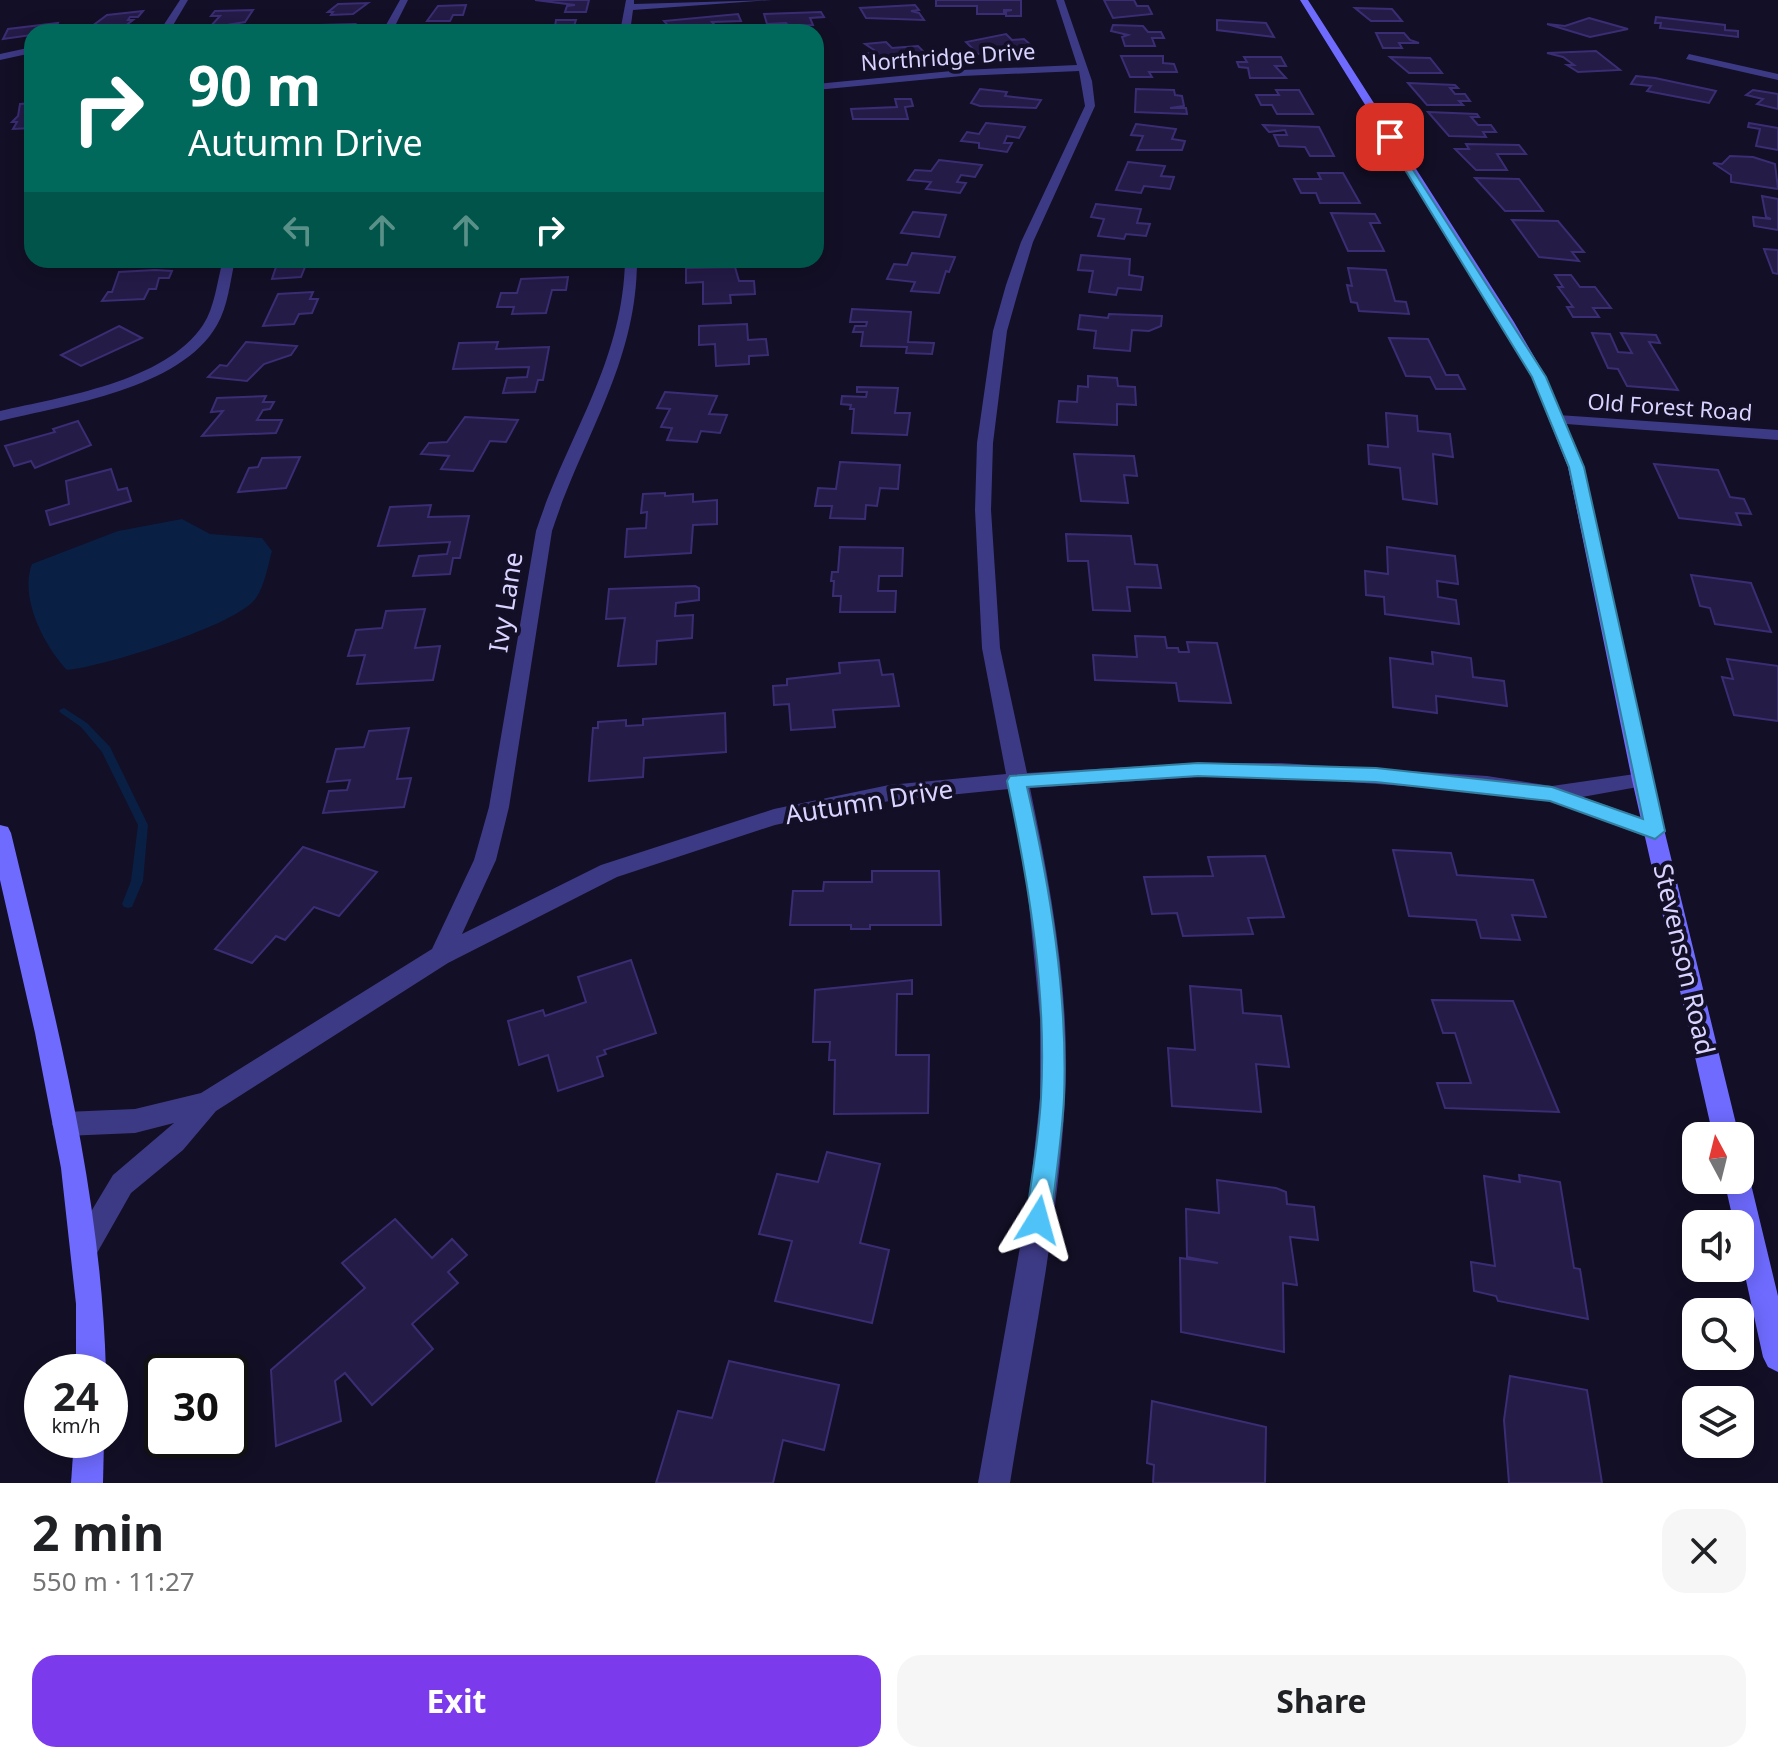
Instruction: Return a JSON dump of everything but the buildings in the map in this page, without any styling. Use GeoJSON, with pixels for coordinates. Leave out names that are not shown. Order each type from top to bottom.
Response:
{"type":"FeatureCollection","features":[{"type":"Feature","properties":{"kind":"main road","name":"Stevenson Road"},"geometry":{"type":"LineString","coordinates":[[1304,0],[1507,322],[1539,377],[1576,467],[1592,528],[1642,780],[1723,1122]]}},
{"type":"Feature","properties":{"kind":"main road"},"geometry":{"type":"LineString","coordinates":[[0,833],[65,1124],[87,1244],[90,1354]]}},
{"type":"Feature","properties":{"kind":"main road"},"geometry":{"type":"LineString","coordinates":[[1740,1194],[1778,1357]]}},
{"type":"Feature","properties":{"kind":"main road"},"geometry":{"type":"LineString","coordinates":[[87,1483],[88,1458]]}},
{"type":"Feature","properties":{"kind":"street"},"geometry":{"type":"LineString","coordinates":[[169,24],[184,0]]}},
{"type":"Feature","properties":{"kind":"street"},"geometry":{"type":"LineString","coordinates":[[391,24],[404,0]]}},
{"type":"Feature","properties":{"kind":"street"},"geometry":{"type":"LineString","coordinates":[[626,24],[630,4],[768,0]]}},
{"type":"Feature","properties":{"kind":"street"},"geometry":{"type":"LineString","coordinates":[[994,1483],[1043,1191],[1053,1098],[1052,1019],[1041,903],[990,635],[983,510],[985,443],[1000,331],[1013,285],[1027,242],[1090,106],[1083,68],[1060,0]]}},
{"type":"Feature","properties":{"kind":"street"},"geometry":{"type":"LineString","coordinates":[[1,57],[24,52]]}},
{"type":"Feature","properties":{"kind":"street"},"geometry":{"type":"LineString","coordinates":[[1689,57],[1778,77]]}},
{"type":"Feature","properties":{"kind":"street","name":"Northridge Drive"},"geometry":{"type":"LineString","coordinates":[[824,86],[962,73],[1083,68]]}},
{"type":"Feature","properties":{"kind":"street"},"geometry":{"type":"LineString","coordinates":[[0,416],[115,385],[144,375],[184,353],[197,341],[214,316],[227,268]]}},
{"type":"Feature","properties":{"kind":"street","name":"Ivy Lane"},"geometry":{"type":"LineString","coordinates":[[440,956],[485,860],[499,807],[544,531],[554,493],[623,337],[630,303],[631,268]]}},
{"type":"Feature","properties":{"kind":"street","name":"Old Forest Road"},"geometry":{"type":"LineString","coordinates":[[1558,420],[1778,435]]}},
{"type":"Feature","properties":{"kind":"street","name":"Autumn Drive"},"geometry":{"type":"LineString","coordinates":[[87,1244],[122,1184],[174,1142],[207,1103],[440,956],[609,871],[713,834],[832,802],[889,793],[1016,781],[1198,770],[1281,770],[1487,784],[1552,794],[1655,831]]}},
{"type":"Feature","properties":{"kind":"street","name":"Autumn Drive"},"geometry":{"type":"LineString","coordinates":[[1552,794],[1642,780]]}},
{"type":"Feature","properties":{"kind":"street","name":"Autumn Drive"},"geometry":{"type":"LineString","coordinates":[[65,1124],[135,1121],[207,1103]]}},
{"type":"Feature","properties":{"kind":"water"},"geometry":{"type":"Polygon","coordinates":[[[182,519],[210,534],[262,538],[272,551],[256,598],[244,609],[198,632],[137,653],[67,670],[42,635],[31,606],[29,577],[32,564],[118,531],[182,519]]]}},
{"type":"Feature","properties":{"kind":"waterway"},"geometry":{"type":"LineString","coordinates":[[64,711],[84,725],[106,750],[143,825],[137,881],[128,904]]}},
{"type":"Feature","properties":{"kind":"route"},"geometry":{"type":"LineString","coordinates":[[1038,1220],[1053,1098],[1052,1019],[1037,874],[1016,781],[1198,770],[1376,775],[1487,784],[1552,794],[1655,831],[1592,528],[1576,467],[1539,377],[1390,137]]}}]}
